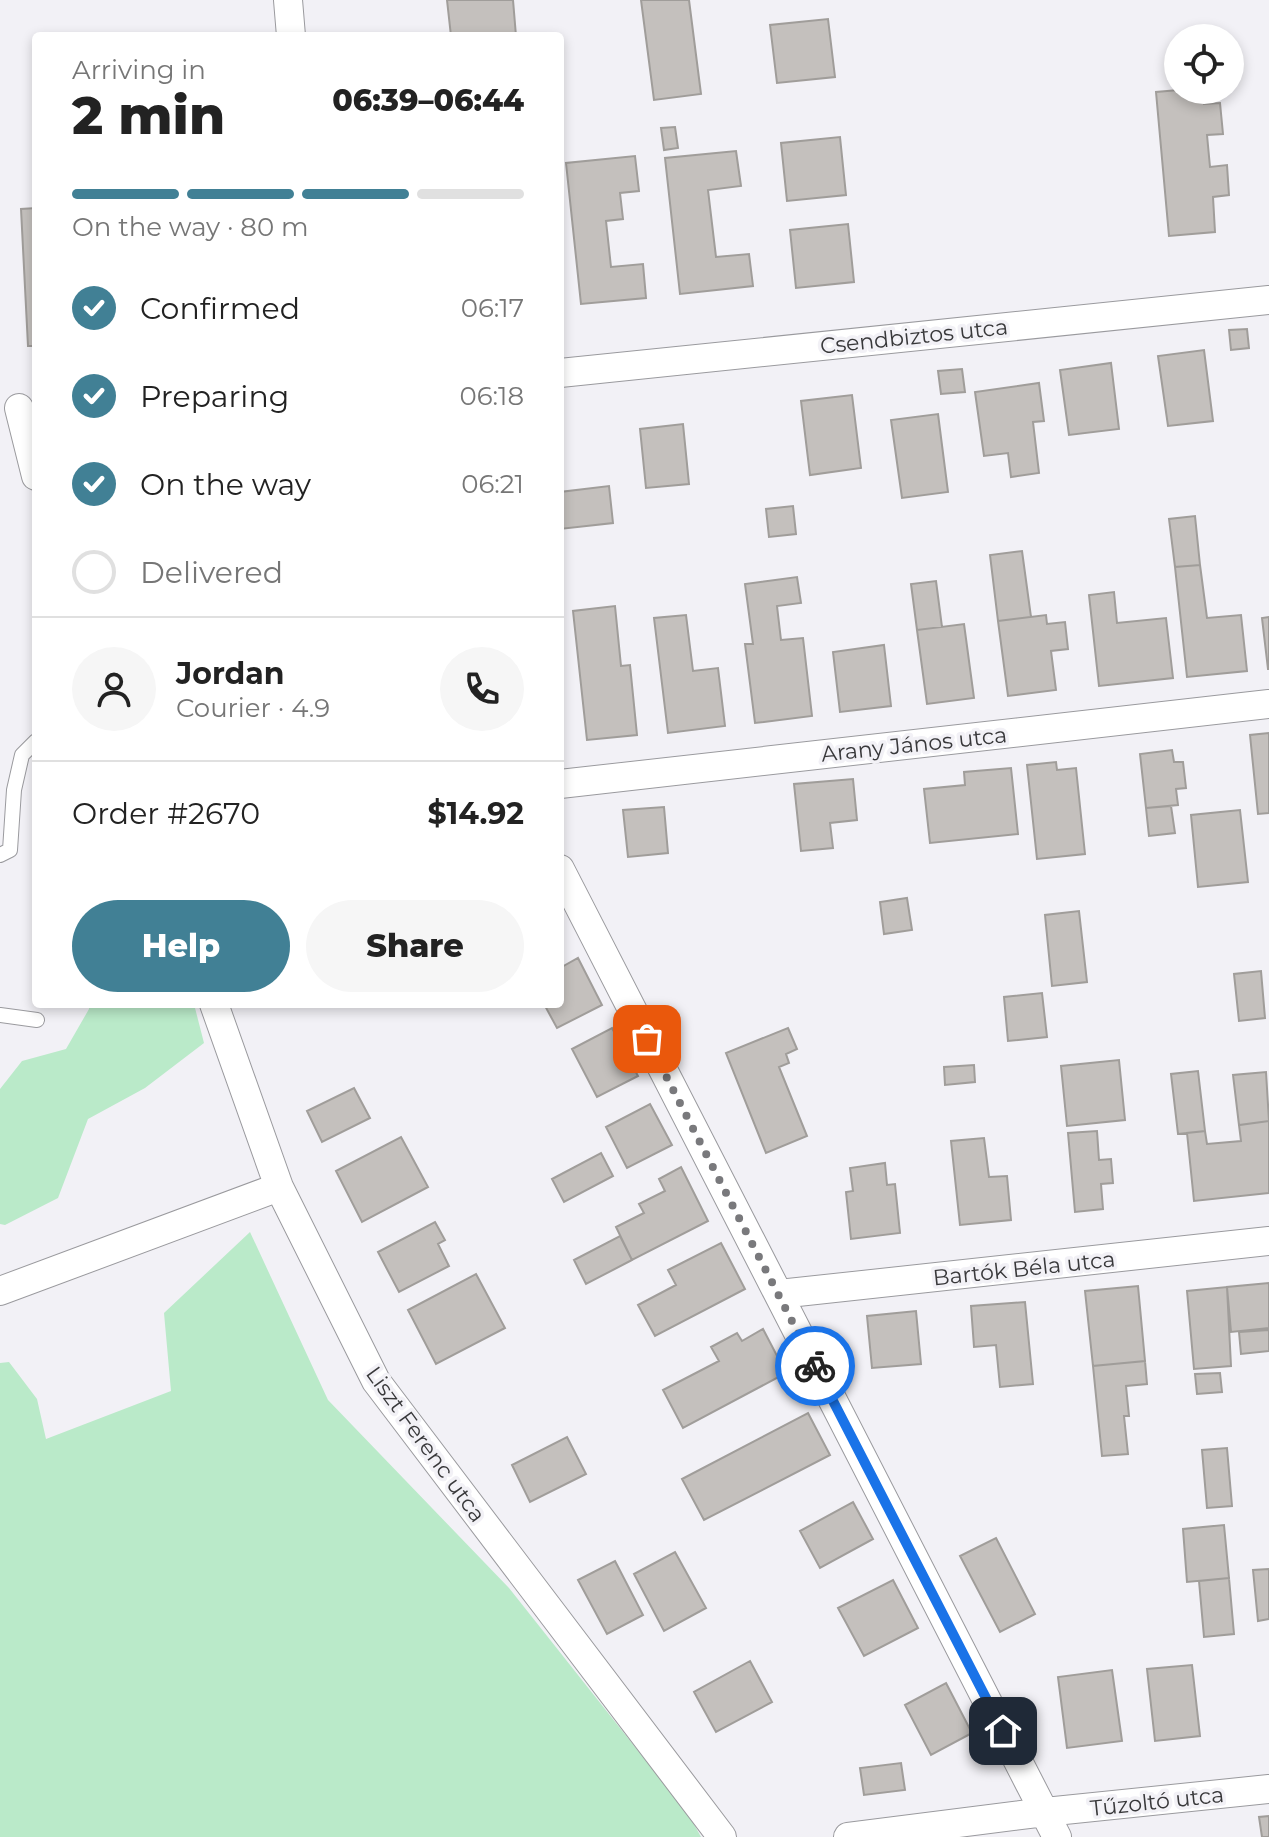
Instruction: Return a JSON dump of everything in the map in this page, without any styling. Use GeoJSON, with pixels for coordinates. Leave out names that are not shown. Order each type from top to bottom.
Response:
{"type":"FeatureCollection","features":[{"type":"Feature","properties":{"kind":"street"},"geometry":{"type":"LineString","coordinates":[[288,0],[291,32]]}},
{"type":"Feature","properties":{"kind":"street","name":"Csendbiztos utca"},"geometry":{"type":"LineString","coordinates":[[564,373],[1269,300]]}},
{"type":"Feature","properties":{"kind":"street"},"geometry":{"type":"LineString","coordinates":[[18,408],[32,461]]}},
{"type":"Feature","properties":{"kind":"street","name":"Arany János utca"},"geometry":{"type":"LineString","coordinates":[[564,784],[1269,704]]}},
{"type":"Feature","properties":{"kind":"street"},"geometry":{"type":"LineString","coordinates":[[564,877],[1051,1825]]}},
{"type":"Feature","properties":{"kind":"street","name":"Liszt Ferenc utca"},"geometry":{"type":"LineString","coordinates":[[215,1008],[279,1187],[376,1381],[722,1837]]}},
{"type":"Feature","properties":{"kind":"street"},"geometry":{"type":"LineString","coordinates":[[0,1291],[279,1187]]}},
{"type":"Feature","properties":{"kind":"street","name":"Bartók Béla utca"},"geometry":{"type":"LineString","coordinates":[[779,1294],[1269,1241]]}},
{"type":"Feature","properties":{"kind":"street","name":"Tűzoltó utca"},"geometry":{"type":"LineString","coordinates":[[848,1837],[1051,1825],[1269,1789]]}},
{"type":"Feature","properties":{"kind":"lane"},"geometry":{"type":"LineString","coordinates":[[0,855],[10,850],[14,790],[22,755],[32,745]]}},
{"type":"Feature","properties":{"kind":"lane"},"geometry":{"type":"LineString","coordinates":[[0,1015],[37,1020]]}},
{"type":"Feature","properties":{"kind":"green space"},"geometry":{"type":"Polygon","coordinates":[[[195,1008],[204,1043],[145,1088],[88,1119],[58,1198],[5,1225],[0,1224],[0,1089],[22,1061],[66,1049],[89,1009],[195,1008]]]}},
{"type":"Feature","properties":{"kind":"green space"},"geometry":{"type":"Polygon","coordinates":[[[250,1232],[328,1400],[509,1588],[689,1815],[701,1837],[0,1837],[0,1363],[9,1362],[37,1399],[46,1439],[171,1391],[164,1313],[250,1232]]]}},
{"type":"Feature","properties":{"kind":"building"},"geometry":{"type":"Polygon","coordinates":[[[447,0],[513,0],[516,32],[451,32],[447,0]]]}},
{"type":"Feature","properties":{"kind":"building"},"geometry":{"type":"Polygon","coordinates":[[[641,0],[689,0],[701,94],[654,100],[641,0]]]}},
{"type":"Feature","properties":{"kind":"building"},"geometry":{"type":"Polygon","coordinates":[[[828,19],[835,77],[777,83],[770,25],[828,19]]]}},
{"type":"Feature","properties":{"kind":"building"},"geometry":{"type":"Polygon","coordinates":[[[1164,91],[1164,104],[1220,104],[1223,134],[1207,135],[1210,167],[1227,165],[1229,195],[1213,197],[1215,232],[1169,236],[1156,92],[1164,91]]]}},
{"type":"Feature","properties":{"kind":"building"},"geometry":{"type":"Polygon","coordinates":[[[675,127],[678,148],[664,150],[661,128],[675,127]]]}},
{"type":"Feature","properties":{"kind":"building"},"geometry":{"type":"Polygon","coordinates":[[[840,137],[846,195],[787,201],[781,143],[840,137]]]}},
{"type":"Feature","properties":{"kind":"building"},"geometry":{"type":"Polygon","coordinates":[[[736,151],[741,186],[708,190],[716,257],[749,254],[753,286],[680,294],[665,158],[736,151]]]}},
{"type":"Feature","properties":{"kind":"building"},"geometry":{"type":"Polygon","coordinates":[[[635,156],[639,191],[620,193],[623,219],[606,221],[611,267],[643,264],[646,298],[581,304],[566,163],[635,156]]]}},
{"type":"Feature","properties":{"kind":"building"},"geometry":{"type":"Polygon","coordinates":[[[32,208],[32,346],[28,346],[21,209],[32,208]]]}},
{"type":"Feature","properties":{"kind":"building"},"geometry":{"type":"Polygon","coordinates":[[[848,224],[854,282],[796,288],[790,230],[848,224]]]}},
{"type":"Feature","properties":{"kind":"building"},"geometry":{"type":"Polygon","coordinates":[[[1247,329],[1249,348],[1231,350],[1229,330],[1247,329]]]}},
{"type":"Feature","properties":{"kind":"building"},"geometry":{"type":"Polygon","coordinates":[[[1204,350],[1213,421],[1168,426],[1158,356],[1204,350]]]}},
{"type":"Feature","properties":{"kind":"building"},"geometry":{"type":"Polygon","coordinates":[[[1111,363],[1119,429],[1069,435],[1060,370],[1111,363]]]}},
{"type":"Feature","properties":{"kind":"building"},"geometry":{"type":"Polygon","coordinates":[[[962,369],[965,392],[941,394],[938,371],[962,369]]]}},
{"type":"Feature","properties":{"kind":"building"},"geometry":{"type":"Polygon","coordinates":[[[1039,383],[1044,421],[1033,422],[1039,473],[1011,477],[1008,453],[984,456],[975,392],[1039,383]]]}},
{"type":"Feature","properties":{"kind":"building"},"geometry":{"type":"Polygon","coordinates":[[[852,395],[861,468],[810,475],[801,401],[852,395]]]}},
{"type":"Feature","properties":{"kind":"building"},"geometry":{"type":"Polygon","coordinates":[[[938,414],[948,492],[902,498],[891,420],[938,414]]]}},
{"type":"Feature","properties":{"kind":"building"},"geometry":{"type":"Polygon","coordinates":[[[683,424],[689,484],[646,488],[640,429],[683,424]]]}},
{"type":"Feature","properties":{"kind":"building"},"geometry":{"type":"Polygon","coordinates":[[[609,486],[613,523],[564,529],[564,492],[609,486]]]}},
{"type":"Feature","properties":{"kind":"building"},"geometry":{"type":"Polygon","coordinates":[[[793,506],[796,534],[769,537],[766,509],[793,506]]]}},
{"type":"Feature","properties":{"kind":"building"},"geometry":{"type":"Polygon","coordinates":[[[1195,516],[1200,565],[1175,567],[1169,519],[1195,516]]]}},
{"type":"Feature","properties":{"kind":"building"},"geometry":{"type":"Polygon","coordinates":[[[1022,551],[1031,617],[998,621],[990,555],[1022,551]]]}},
{"type":"Feature","properties":{"kind":"building"},"geometry":{"type":"Polygon","coordinates":[[[1200,565],[1207,618],[1241,615],[1247,671],[1187,677],[1175,567],[1200,565]]]}},
{"type":"Feature","properties":{"kind":"building"},"geometry":{"type":"Polygon","coordinates":[[[797,577],[801,603],[777,606],[781,640],[803,638],[812,716],[755,723],[745,644],[753,644],[745,584],[797,577]]]}},
{"type":"Feature","properties":{"kind":"building"},"geometry":{"type":"Polygon","coordinates":[[[936,581],[942,627],[917,630],[911,584],[936,581]]]}},
{"type":"Feature","properties":{"kind":"building"},"geometry":{"type":"Polygon","coordinates":[[[1114,592],[1117,623],[1166,618],[1173,678],[1099,686],[1089,595],[1114,592]]]}},
{"type":"Feature","properties":{"kind":"building"},"geometry":{"type":"Polygon","coordinates":[[[615,606],[621,666],[630,665],[637,735],[587,740],[573,611],[615,606]]]}},
{"type":"Feature","properties":{"kind":"building"},"geometry":{"type":"Polygon","coordinates":[[[686,615],[693,671],[718,668],[725,726],[668,733],[654,618],[686,615]]]}},
{"type":"Feature","properties":{"kind":"building"},"geometry":{"type":"Polygon","coordinates":[[[1046,615],[1047,624],[1065,622],[1068,649],[1051,651],[1056,690],[1008,696],[998,621],[1046,615]]]}},
{"type":"Feature","properties":{"kind":"building"},"geometry":{"type":"Polygon","coordinates":[[[1269,617],[1269,669],[1268,669],[1262,618],[1269,617]]]}},
{"type":"Feature","properties":{"kind":"building"},"geometry":{"type":"Polygon","coordinates":[[[964,624],[974,698],[927,704],[917,630],[964,624]]]}},
{"type":"Feature","properties":{"kind":"building"},"geometry":{"type":"Polygon","coordinates":[[[884,645],[891,706],[840,712],[833,652],[884,645]]]}},
{"type":"Feature","properties":{"kind":"building"},"geometry":{"type":"Polygon","coordinates":[[[1269,733],[1269,813],[1258,814],[1250,735],[1269,733]]]}},
{"type":"Feature","properties":{"kind":"building"},"geometry":{"type":"Polygon","coordinates":[[[1172,750],[1174,762],[1183,762],[1186,788],[1176,789],[1178,805],[1146,808],[1140,754],[1172,750]]]}},
{"type":"Feature","properties":{"kind":"building"},"geometry":{"type":"Polygon","coordinates":[[[1056,762],[1057,770],[1076,768],[1085,854],[1037,859],[1027,765],[1056,762]]]}},
{"type":"Feature","properties":{"kind":"building"},"geometry":{"type":"Polygon","coordinates":[[[1011,768],[1018,834],[930,843],[924,789],[965,785],[964,772],[1011,768]]]}},
{"type":"Feature","properties":{"kind":"building"},"geometry":{"type":"Polygon","coordinates":[[[853,779],[857,820],[830,823],[833,848],[801,851],[794,784],[853,779]]]}},
{"type":"Feature","properties":{"kind":"building"},"geometry":{"type":"Polygon","coordinates":[[[1171,806],[1175,833],[1149,836],[1146,808],[1171,806]]]}},
{"type":"Feature","properties":{"kind":"building"},"geometry":{"type":"Polygon","coordinates":[[[664,807],[668,853],[628,857],[623,810],[664,807]]]}},
{"type":"Feature","properties":{"kind":"building"},"geometry":{"type":"Polygon","coordinates":[[[1240,810],[1248,882],[1198,887],[1191,815],[1240,810]]]}},
{"type":"Feature","properties":{"kind":"building"},"geometry":{"type":"Polygon","coordinates":[[[907,898],[912,930],[884,934],[880,902],[907,898]]]}},
{"type":"Feature","properties":{"kind":"building"},"geometry":{"type":"Polygon","coordinates":[[[1079,911],[1087,982],[1052,986],[1045,915],[1079,911]]]}},
{"type":"Feature","properties":{"kind":"building"},"geometry":{"type":"Polygon","coordinates":[[[578,958],[602,1005],[557,1028],[546,1008],[564,1008],[564,966],[578,958]]]}},
{"type":"Feature","properties":{"kind":"building"},"geometry":{"type":"Polygon","coordinates":[[[1261,971],[1265,1018],[1239,1021],[1234,974],[1261,971]]]}},
{"type":"Feature","properties":{"kind":"building"},"geometry":{"type":"Polygon","coordinates":[[[1042,993],[1047,1037],[1008,1041],[1004,997],[1042,993]]]}},
{"type":"Feature","properties":{"kind":"building"},"geometry":{"type":"Polygon","coordinates":[[[612,1028],[638,1076],[597,1097],[572,1049],[612,1028]]]}},
{"type":"Feature","properties":{"kind":"building"},"geometry":{"type":"Polygon","coordinates":[[[788,1028],[797,1049],[786,1054],[789,1063],[779,1067],[807,1136],[766,1153],[726,1053],[788,1028]]]}},
{"type":"Feature","properties":{"kind":"building"},"geometry":{"type":"Polygon","coordinates":[[[1119,1060],[1125,1120],[1067,1126],[1061,1066],[1119,1060]]]}},
{"type":"Feature","properties":{"kind":"building"},"geometry":{"type":"Polygon","coordinates":[[[974,1065],[975,1082],[945,1085],[944,1067],[974,1065]]]}},
{"type":"Feature","properties":{"kind":"building"},"geometry":{"type":"Polygon","coordinates":[[[1198,1071],[1205,1131],[1178,1134],[1171,1074],[1198,1071]]]}},
{"type":"Feature","properties":{"kind":"building"},"geometry":{"type":"Polygon","coordinates":[[[1266,1072],[1269,1121],[1239,1125],[1233,1075],[1266,1072]]]}},
{"type":"Feature","properties":{"kind":"building"},"geometry":{"type":"Polygon","coordinates":[[[354,1088],[370,1118],[322,1142],[307,1111],[354,1088]]]}},
{"type":"Feature","properties":{"kind":"building"},"geometry":{"type":"Polygon","coordinates":[[[650,1104],[672,1145],[627,1168],[606,1127],[650,1104]]]}},
{"type":"Feature","properties":{"kind":"building"},"geometry":{"type":"Polygon","coordinates":[[[1269,1121],[1269,1193],[1194,1201],[1187,1133],[1205,1131],[1207,1144],[1241,1141],[1239,1125],[1269,1121]]]}},
{"type":"Feature","properties":{"kind":"building"},"geometry":{"type":"Polygon","coordinates":[[[1097,1131],[1099,1160],[1111,1159],[1113,1183],[1101,1184],[1103,1209],[1075,1212],[1068,1133],[1097,1131]]]}},
{"type":"Feature","properties":{"kind":"building"},"geometry":{"type":"Polygon","coordinates":[[[401,1137],[428,1187],[362,1222],[336,1171],[401,1137]]]}},
{"type":"Feature","properties":{"kind":"building"},"geometry":{"type":"Polygon","coordinates":[[[984,1138],[989,1177],[1007,1176],[1011,1220],[960,1225],[951,1141],[984,1138]]]}},
{"type":"Feature","properties":{"kind":"building"},"geometry":{"type":"Polygon","coordinates":[[[601,1153],[613,1176],[564,1202],[552,1179],[601,1153]]]}},
{"type":"Feature","properties":{"kind":"building"},"geometry":{"type":"Polygon","coordinates":[[[885,1163],[887,1185],[895,1184],[900,1233],[851,1239],[846,1192],[853,1191],[850,1168],[885,1163]]]}},
{"type":"Feature","properties":{"kind":"building"},"geometry":{"type":"Polygon","coordinates":[[[681,1167],[708,1221],[632,1260],[616,1227],[644,1213],[639,1204],[665,1191],[659,1179],[681,1167]]]}},
{"type":"Feature","properties":{"kind":"building"},"geometry":{"type":"Polygon","coordinates":[[[435,1222],[445,1240],[438,1244],[449,1266],[399,1292],[378,1252],[435,1222]]]}},
{"type":"Feature","properties":{"kind":"building"},"geometry":{"type":"Polygon","coordinates":[[[620,1236],[632,1260],[586,1284],[574,1260],[620,1236]]]}},
{"type":"Feature","properties":{"kind":"building"},"geometry":{"type":"Polygon","coordinates":[[[721,1243],[745,1289],[655,1336],[638,1305],[676,1285],[668,1270],[721,1243]]]}},
{"type":"Feature","properties":{"kind":"building"},"geometry":{"type":"Polygon","coordinates":[[[476,1274],[505,1328],[436,1364],[408,1310],[476,1274]]]}},
{"type":"Feature","properties":{"kind":"building"},"geometry":{"type":"Polygon","coordinates":[[[1269,1283],[1269,1328],[1231,1332],[1227,1287],[1269,1283]]]}},
{"type":"Feature","properties":{"kind":"building"},"geometry":{"type":"Polygon","coordinates":[[[1138,1286],[1145,1361],[1093,1366],[1085,1291],[1138,1286]]]}},
{"type":"Feature","properties":{"kind":"building"},"geometry":{"type":"Polygon","coordinates":[[[1227,1287],[1231,1366],[1194,1369],[1187,1291],[1227,1287]]]}},
{"type":"Feature","properties":{"kind":"building"},"geometry":{"type":"Polygon","coordinates":[[[1025,1302],[1033,1384],[1000,1387],[996,1345],[974,1347],[971,1306],[1025,1302]]]}},
{"type":"Feature","properties":{"kind":"building"},"geometry":{"type":"Polygon","coordinates":[[[916,1311],[921,1364],[872,1368],[867,1316],[916,1311]]]}},
{"type":"Feature","properties":{"kind":"building"},"geometry":{"type":"Polygon","coordinates":[[[763,1329],[786,1373],[683,1428],[663,1390],[719,1361],[711,1347],[737,1333],[742,1341],[763,1329]]]}},
{"type":"Feature","properties":{"kind":"building"},"geometry":{"type":"Polygon","coordinates":[[[1269,1330],[1269,1351],[1241,1354],[1239,1332],[1269,1330]]]}},
{"type":"Feature","properties":{"kind":"building"},"geometry":{"type":"Polygon","coordinates":[[[1145,1361],[1147,1384],[1126,1386],[1129,1416],[1124,1416],[1128,1454],[1102,1456],[1093,1366],[1145,1361]]]}},
{"type":"Feature","properties":{"kind":"building"},"geometry":{"type":"Polygon","coordinates":[[[1220,1373],[1222,1392],[1197,1394],[1195,1374],[1220,1373]]]}},
{"type":"Feature","properties":{"kind":"building"},"geometry":{"type":"Polygon","coordinates":[[[808,1413],[830,1455],[704,1520],[682,1479],[808,1413]]]}},
{"type":"Feature","properties":{"kind":"building"},"geometry":{"type":"Polygon","coordinates":[[[567,1437],[586,1474],[530,1502],[512,1465],[567,1437]]]}},
{"type":"Feature","properties":{"kind":"building"},"geometry":{"type":"Polygon","coordinates":[[[1227,1448],[1232,1506],[1207,1508],[1202,1450],[1227,1448]]]}},
{"type":"Feature","properties":{"kind":"building"},"geometry":{"type":"Polygon","coordinates":[[[853,1502],[873,1539],[820,1568],[800,1531],[853,1502]]]}},
{"type":"Feature","properties":{"kind":"building"},"geometry":{"type":"Polygon","coordinates":[[[1224,1525],[1229,1578],[1187,1582],[1183,1529],[1224,1525]]]}},
{"type":"Feature","properties":{"kind":"building"},"geometry":{"type":"Polygon","coordinates":[[[996,1538],[1035,1614],[1000,1632],[960,1556],[996,1538]]]}},
{"type":"Feature","properties":{"kind":"building"},"geometry":{"type":"Polygon","coordinates":[[[675,1552],[706,1608],[664,1631],[634,1574],[675,1552]]]}},
{"type":"Feature","properties":{"kind":"building"},"geometry":{"type":"Polygon","coordinates":[[[615,1561],[643,1615],[607,1634],[578,1580],[615,1561]]]}},
{"type":"Feature","properties":{"kind":"building"},"geometry":{"type":"Polygon","coordinates":[[[1269,1569],[1269,1619],[1258,1621],[1253,1570],[1269,1569]]]}},
{"type":"Feature","properties":{"kind":"building"},"geometry":{"type":"Polygon","coordinates":[[[1229,1578],[1234,1634],[1204,1637],[1199,1581],[1229,1578]]]}},
{"type":"Feature","properties":{"kind":"building"},"geometry":{"type":"Polygon","coordinates":[[[893,1580],[918,1628],[864,1656],[838,1608],[893,1580]]]}},
{"type":"Feature","properties":{"kind":"building"},"geometry":{"type":"Polygon","coordinates":[[[750,1661],[772,1702],[716,1732],[694,1692],[750,1661]]]}},
{"type":"Feature","properties":{"kind":"building"},"geometry":{"type":"Polygon","coordinates":[[[1192,1665],[1200,1736],[1155,1741],[1147,1669],[1192,1665]]]}},
{"type":"Feature","properties":{"kind":"building"},"geometry":{"type":"Polygon","coordinates":[[[1112,1670],[1122,1741],[1067,1748],[1058,1677],[1112,1670]]]}},
{"type":"Feature","properties":{"kind":"building"},"geometry":{"type":"Polygon","coordinates":[[[946,1683],[972,1733],[931,1755],[905,1705],[946,1683]]]}},
{"type":"Feature","properties":{"kind":"building"},"geometry":{"type":"Polygon","coordinates":[[[901,1763],[905,1790],[864,1795],[860,1768],[901,1763]]]}},
{"type":"Feature","properties":{"kind":"building"},"geometry":{"type":"Polygon","coordinates":[[[1269,1816],[1269,1837],[1262,1837],[1259,1817],[1269,1816]]]}},
{"type":"Feature","properties":{"kind":"way so far"},"geometry":{"type":"LineString","coordinates":[[647,1039],[815,1366]]}},
{"type":"Feature","properties":{"kind":"route"},"geometry":{"type":"LineString","coordinates":[[815,1366],[1003,1731]]}}]}
